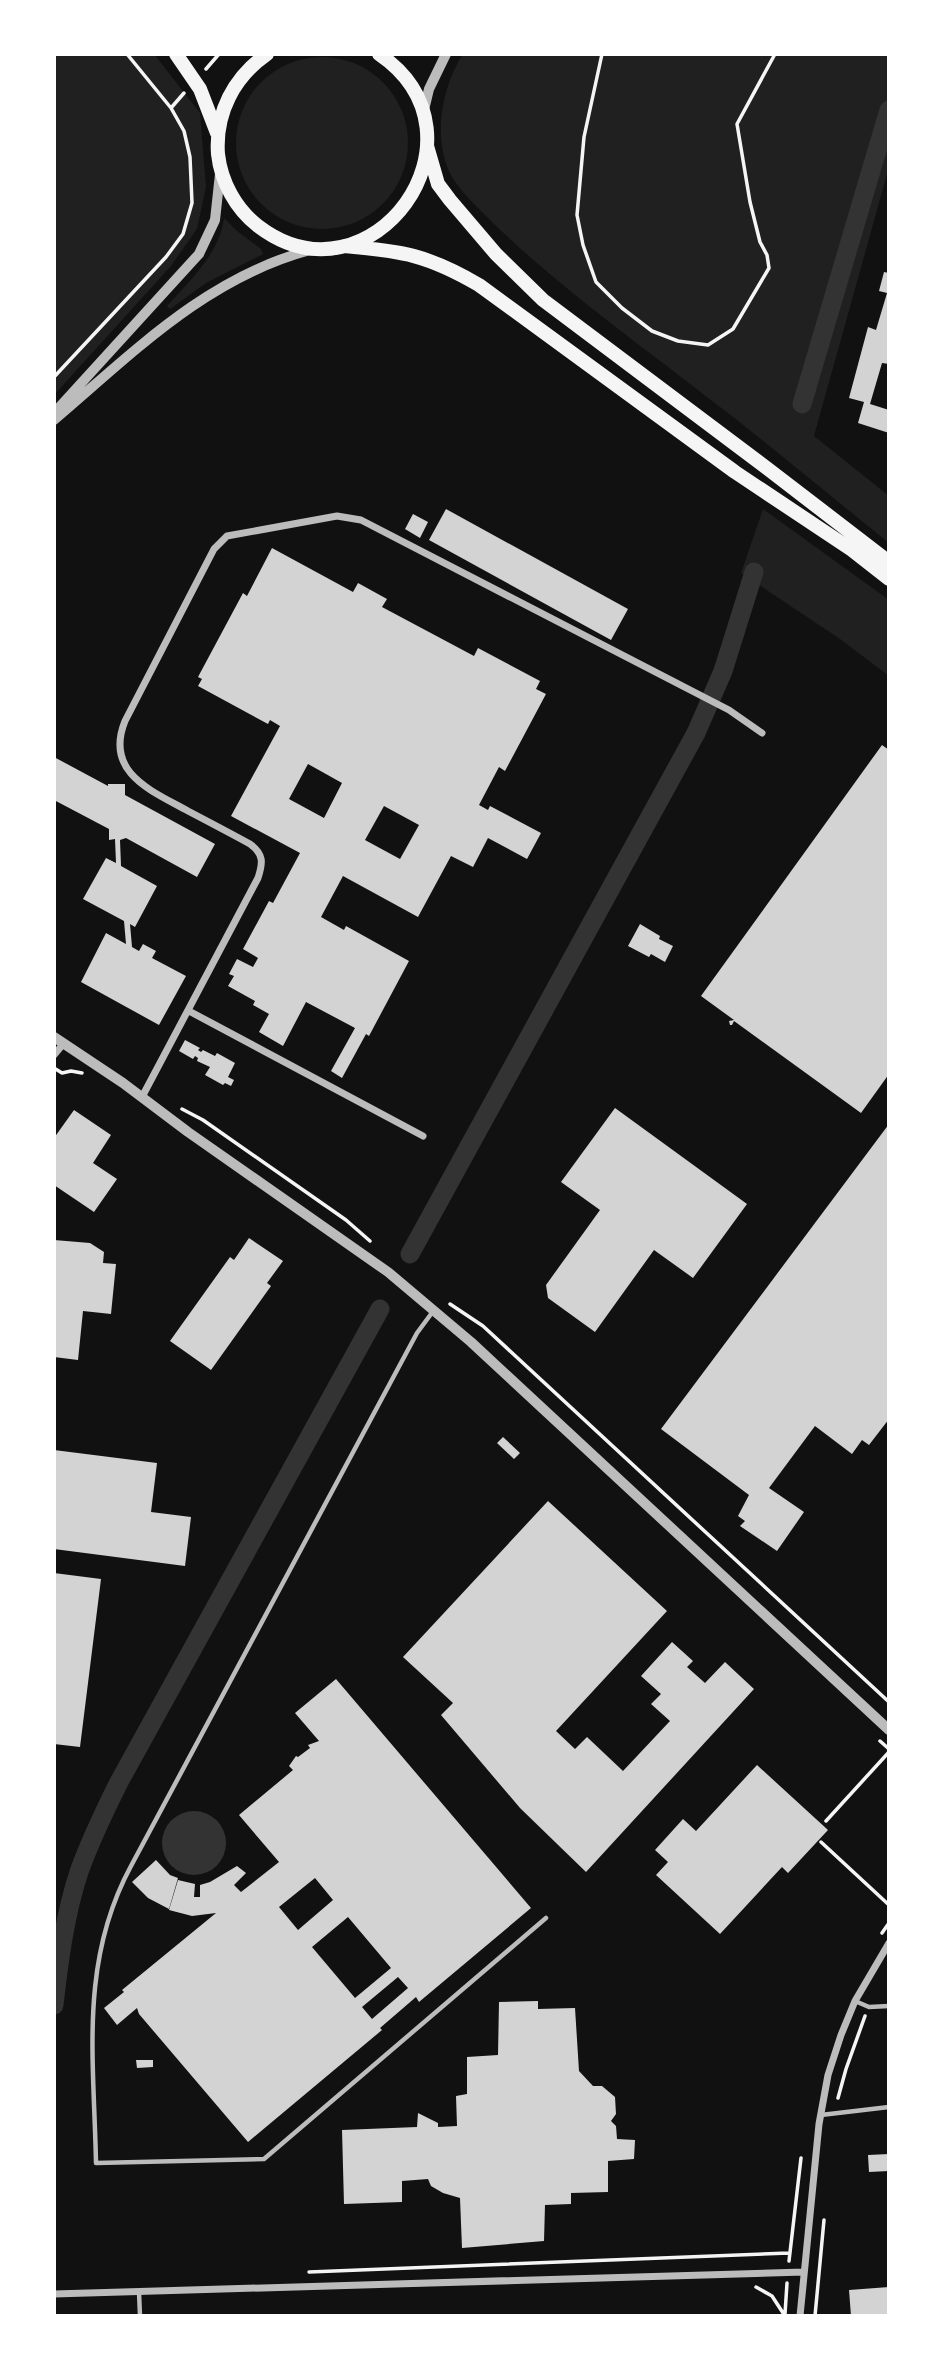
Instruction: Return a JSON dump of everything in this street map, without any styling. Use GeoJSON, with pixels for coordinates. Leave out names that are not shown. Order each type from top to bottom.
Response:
{"type":"FeatureCollection","features":[{"type":"Feature","properties":{"kind":"highway"},"geometry":{"type":"LineString","coordinates":[[176,54],[206,101],[218,137]]}},
{"type":"Feature","properties":{"kind":"highway"},"geometry":{"type":"LineString","coordinates":[[267,54],[247,71],[232,90],[222,113],[218,137],[220,166],[233,198],[255,223],[284,241],[317,248],[344,246],[396,250],[422,256],[479,285],[725,465],[852,550],[889,579]]}},
{"type":"Feature","properties":{"kind":"highway"},"geometry":{"type":"LineString","coordinates":[[379,54],[405,78],[418,98],[424,114],[427,146],[438,184],[496,254],[537,294],[889,562]]}},
{"type":"Feature","properties":{"kind":"highway"},"geometry":{"type":"LineString","coordinates":[[344,246],[377,233],[403,210],[421,180],[427,146]]}},
{"type":"Feature","properties":{"kind":"street"},"geometry":{"type":"LineString","coordinates":[[424,114],[433,79],[446,54]]}},
{"type":"Feature","properties":{"kind":"street"},"geometry":{"type":"LineString","coordinates":[[54,413],[199,254],[215,220],[220,166]]}},
{"type":"Feature","properties":{"kind":"street"},"geometry":{"type":"LineString","coordinates":[[54,420],[165,325],[206,296],[231,280],[272,261],[317,248]]}},
{"type":"Feature","properties":{"kind":"street"},"geometry":{"type":"LineString","coordinates":[[142,1097],[258,878],[263,861],[260,853],[250,844],[136,780],[123,762],[120,741],[125,721],[214,549],[227,536],[337,516],[352,517],[729,710],[762,733]]}},
{"type":"Feature","properties":{"kind":"street"},"geometry":{"type":"LineString","coordinates":[[189,1011],[423,1136]]}},
{"type":"Feature","properties":{"kind":"street"},"geometry":{"type":"LineString","coordinates":[[54,1037],[388,1272],[435,1310],[889,1730]]}},
{"type":"Feature","properties":{"kind":"street"},"geometry":{"type":"LineString","coordinates":[[54,1055],[64,1043]]}},
{"type":"Feature","properties":{"kind":"street"},"geometry":{"type":"LineString","coordinates":[[800,2316],[821,2115],[828,2075],[855,2001],[889,1943]]}},
{"type":"Feature","properties":{"kind":"street"},"geometry":{"type":"LineString","coordinates":[[54,2294],[804,2272]]}},
{"type":"Feature","properties":{"kind":"lane"},"geometry":{"type":"LineString","coordinates":[[435,1310],[417,1333],[111,1908],[98,1955],[93,1998],[96,2162],[264,2159],[546,1918]]}},
{"type":"Feature","properties":{"kind":"lane"},"geometry":{"type":"LineString","coordinates":[[855,2001],[869,2007],[889,2006]]}},
{"type":"Feature","properties":{"kind":"lane"},"geometry":{"type":"LineString","coordinates":[[821,2115],[889,2107]]}},
{"type":"Feature","properties":{"kind":"lane"},"geometry":{"type":"LineString","coordinates":[[139,2291],[140,2316]]}},
{"type":"Feature","properties":{"kind":"path"},"geometry":{"type":"LineString","coordinates":[[54,377],[166,257],[183,234],[192,203],[190,157],[184,131],[171,108],[127,54]]}},
{"type":"Feature","properties":{"kind":"path"},"geometry":{"type":"LineString","coordinates":[[171,108],[219,54]]}},
{"type":"Feature","properties":{"kind":"path"},"geometry":{"type":"LineString","coordinates":[[602,54],[584,137],[577,215],[583,245],[596,282],[622,308],[652,331],[678,341],[708,345],[733,329],[769,268],[750,202],[737,124],[775,54]]}},
{"type":"Feature","properties":{"kind":"path"},"geometry":{"type":"LineString","coordinates":[[54,1068],[62,1073],[74,1071],[88,1077]]}},
{"type":"Feature","properties":{"kind":"path"},"geometry":{"type":"LineString","coordinates":[[179,1108],[203,1120],[351,1225]]}},
{"type":"Feature","properties":{"kind":"path"},"geometry":{"type":"LineString","coordinates":[[445,1300],[483,1326],[889,1702]]}},
{"type":"Feature","properties":{"kind":"path"},"geometry":{"type":"LineString","coordinates":[[826,1821],[889,1751],[879,1740]]}},
{"type":"Feature","properties":{"kind":"path"},"geometry":{"type":"LineString","coordinates":[[821,1842],[889,1905]]}},
{"type":"Feature","properties":{"kind":"path"},"geometry":{"type":"LineString","coordinates":[[835,2114],[846,2069],[869,2007]]}},
{"type":"Feature","properties":{"kind":"path"},"geometry":{"type":"LineString","coordinates":[[815,2316],[824,2218]]}},
{"type":"Feature","properties":{"kind":"path"},"geometry":{"type":"LineString","coordinates":[[301,2272],[789,2253]]}},
{"type":"Feature","properties":{"kind":"shaded area"},"geometry":{"type":"Polygon","coordinates":[[[54,54],[154,54],[200,113],[206,187],[197,229],[171,266],[54,395],[54,54]]]}},
{"type":"Feature","properties":{"kind":"shaded area"},"geometry":{"type":"Polygon","coordinates":[[[463,54],[889,54],[889,167],[814,436],[889,496],[889,543],[571,291],[518,247],[463,192],[449,171],[444,157],[441,127],[445,96],[463,54]]]}},
{"type":"Feature","properties":{"kind":"shaded area"},"geometry":{"type":"Polygon","coordinates":[[[322,57],[355,64],[383,82],[401,110],[408,143],[401,176],[383,204],[355,222],[322,229],[289,222],[261,204],[243,176],[236,143],[243,110],[261,82],[289,64],[322,57]]]}},
{"type":"Feature","properties":{"kind":"shaded area"},"geometry":{"type":"Polygon","coordinates":[[[224,218],[261,249],[263,254],[206,283],[170,309],[167,306],[210,255],[224,218]]]}},
{"type":"Feature","properties":{"kind":"shaded area"},"geometry":{"type":"Polygon","coordinates":[[[763,509],[889,600],[889,676],[840,639],[741,573],[763,509]]]}},
{"type":"Feature","properties":{"kind":"shaded area"},"geometry":{"type":"Polygon","coordinates":[[[194,1811],[206,1813],[217,1820],[224,1831],[224,1855],[217,1866],[206,1873],[194,1875],[182,1873],[171,1866],[164,1855],[162,1843],[164,1831],[171,1820],[182,1813],[194,1811]]]}},
{"type":"Feature","properties":{"kind":"building"},"geometry":{"type":"Polygon","coordinates":[[[884,272],[889,273],[889,364],[882,363],[870,404],[889,410],[889,433],[858,423],[864,402],[849,398],[868,327],[876,330],[887,293],[879,291],[884,272]]]}},
{"type":"Feature","properties":{"kind":"building"},"geometry":{"type":"Polygon","coordinates":[[[446,509],[628,609],[611,640],[429,540],[446,509]]]}},
{"type":"Feature","properties":{"kind":"building"},"geometry":{"type":"Polygon","coordinates":[[[413,514],[428,522],[420,538],[405,529],[413,514]]]}},
{"type":"Feature","properties":{"kind":"building"},"geometry":{"type":"Polygon","coordinates":[[[272,548],[353,592],[358,583],[387,599],[382,607],[474,656],[478,648],[540,681],[536,689],[546,694],[505,771],[499,767],[479,805],[488,810],[490,806],[541,833],[527,859],[488,838],[473,867],[451,856],[418,917],[343,876],[321,917],[344,930],[346,926],[409,961],[369,1036],[366,1034],[342,1078],[331,1071],[355,1028],[306,1002],[283,1046],[259,1032],[269,1014],[253,1005],[255,1001],[228,986],[234,976],[229,974],[237,959],[253,967],[258,958],[243,949],[269,901],[273,903],[300,853],[231,816],[280,726],[270,720],[268,724],[198,686],[202,679],[198,677],[243,593],[247,596],[272,548]],[[308,764],[289,799],[324,818],[342,783],[308,764]],[[384,806],[365,840],[400,859],[419,825],[384,806]]]}},
{"type":"Feature","properties":{"kind":"building"},"geometry":{"type":"Polygon","coordinates":[[[882,745],[889,750],[889,1074],[861,1113],[734,1021],[730,1025],[729,1021],[734,1020],[701,996],[882,745]]]}},
{"type":"Feature","properties":{"kind":"building"},"geometry":{"type":"Polygon","coordinates":[[[54,757],[108,786],[125,784],[125,795],[215,844],[197,877],[126,838],[120,840],[121,866],[157,886],[135,927],[130,924],[132,947],[139,951],[143,944],[156,951],[152,958],[186,976],[159,1025],[81,982],[106,933],[126,944],[124,921],[83,899],[106,858],[116,863],[115,839],[109,840],[109,829],[54,800],[54,757]]]}},
{"type":"Feature","properties":{"kind":"building"},"geometry":{"type":"Polygon","coordinates":[[[640,924],[673,946],[665,962],[628,946],[640,924]]]}},
{"type":"Feature","properties":{"kind":"building"},"geometry":{"type":"Polygon","coordinates":[[[185,1040],[200,1048],[198,1050],[201,1052],[203,1050],[215,1056],[217,1053],[235,1063],[228,1077],[234,1080],[231,1086],[225,1083],[223,1085],[205,1075],[210,1067],[197,1061],[195,1056],[193,1059],[179,1051],[185,1040]]]}},
{"type":"Feature","properties":{"kind":"building"},"geometry":{"type":"Polygon","coordinates":[[[615,1108],[747,1204],[693,1278],[654,1250],[595,1332],[548,1298],[546,1285],[600,1210],[561,1182],[615,1108]]]}},
{"type":"Feature","properties":{"kind":"building"},"geometry":{"type":"Polygon","coordinates":[[[74,1110],[111,1135],[93,1163],[117,1179],[94,1212],[54,1185],[54,1138],[74,1110]]]}},
{"type":"Feature","properties":{"kind":"building"},"geometry":{"type":"Polygon","coordinates":[[[889,1124],[889,1419],[869,1445],[862,1440],[852,1454],[815,1426],[769,1488],[804,1512],[777,1551],[740,1526],[745,1521],[738,1516],[749,1495],[661,1429],[889,1124]]]}},
{"type":"Feature","properties":{"kind":"building"},"geometry":{"type":"Polygon","coordinates":[[[249,1238],[283,1261],[267,1283],[271,1286],[211,1370],[170,1341],[230,1257],[234,1260],[249,1238]]]}},
{"type":"Feature","properties":{"kind":"building"},"geometry":{"type":"Polygon","coordinates":[[[54,1240],[90,1243],[104,1252],[103,1263],[116,1264],[111,1314],[83,1311],[78,1360],[54,1357],[54,1240]]]}},
{"type":"Feature","properties":{"kind":"building"},"geometry":{"type":"Polygon","coordinates":[[[503,1437],[520,1453],[514,1459],[497,1443],[503,1437]]]}},
{"type":"Feature","properties":{"kind":"building"},"geometry":{"type":"Polygon","coordinates":[[[54,1450],[157,1463],[151,1512],[191,1517],[185,1566],[54,1549],[54,1450]]]}},
{"type":"Feature","properties":{"kind":"building"},"geometry":{"type":"Polygon","coordinates":[[[548,1501],[667,1611],[556,1731],[575,1749],[587,1737],[623,1771],[670,1721],[651,1704],[661,1694],[641,1676],[672,1642],[693,1661],[687,1667],[705,1683],[725,1662],[754,1689],[586,1872],[520,1808],[441,1715],[453,1703],[403,1657],[548,1501]]]}},
{"type":"Feature","properties":{"kind":"building"},"geometry":{"type":"Polygon","coordinates":[[[54,1573],[101,1579],[80,1747],[54,1744],[54,1573]]]}},
{"type":"Feature","properties":{"kind":"building"},"geometry":{"type":"Polygon","coordinates":[[[336,1679],[531,1908],[419,2002],[416,1997],[380,2028],[382,2030],[248,2142],[139,2014],[137,2008],[117,2025],[104,2008],[216,1913],[192,1916],[169,1910],[178,1880],[195,1884],[194,1897],[200,1897],[200,1885],[237,1866],[246,1873],[234,1885],[241,1892],[279,1862],[239,1815],[293,1770],[289,1766],[296,1756],[310,1748],[308,1745],[319,1741],[295,1713],[336,1679]],[[315,1878],[279,1907],[298,1930],[333,1900],[315,1878]],[[348,1917],[312,1947],[355,1998],[391,1968],[348,1917]],[[398,1977],[362,2007],[372,2019],[408,1988],[398,1977]]]}},
{"type":"Feature","properties":{"kind":"building"},"geometry":{"type":"Polygon","coordinates":[[[757,1765],[828,1830],[788,1873],[782,1867],[720,1934],[656,1875],[668,1862],[655,1850],[683,1819],[696,1831],[757,1765]]]}},
{"type":"Feature","properties":{"kind":"building"},"geometry":{"type":"Polygon","coordinates":[[[156,1860],[170,1875],[178,1878],[169,1909],[148,1898],[132,1882],[156,1860]]]}},
{"type":"Feature","properties":{"kind":"building"},"geometry":{"type":"Polygon","coordinates":[[[538,2001],[538,2009],[575,2008],[579,2071],[593,2086],[602,2086],[615,2097],[616,2114],[611,2121],[616,2126],[617,2139],[635,2140],[634,2159],[608,2161],[608,2192],[571,2193],[571,2204],[545,2205],[544,2241],[462,2248],[460,2198],[431,2186],[428,2179],[402,2181],[402,2202],[344,2204],[342,2130],[417,2127],[418,2113],[438,2123],[438,2127],[457,2126],[456,2096],[467,2094],[467,2057],[498,2055],[499,2002],[538,2001]]]}},
{"type":"Feature","properties":{"kind":"building"},"geometry":{"type":"Polygon","coordinates":[[[136,2060],[153,2060],[153,2067],[137,2068],[136,2060]]]}},
{"type":"Feature","properties":{"kind":"building"},"geometry":{"type":"Polygon","coordinates":[[[889,2154],[889,2171],[869,2172],[868,2155],[889,2154]]]}},
{"type":"Feature","properties":{"kind":"building"},"geometry":{"type":"Polygon","coordinates":[[[889,2287],[889,2316],[851,2316],[849,2290],[889,2287]]]}},
{"type":"Feature","properties":{"kind":"waterway"},"geometry":{"type":"LineString","coordinates":[[802,404],[889,110]]}},
{"type":"Feature","properties":{"kind":"waterway"},"geometry":{"type":"LineString","coordinates":[[410,1254],[696,733],[723,671],[754,572]]}},
{"type":"Feature","properties":{"kind":"waterway"},"geometry":{"type":"LineString","coordinates":[[54,2005],[70,1904],[79,1872],[103,1815],[380,1309]]}}]}
